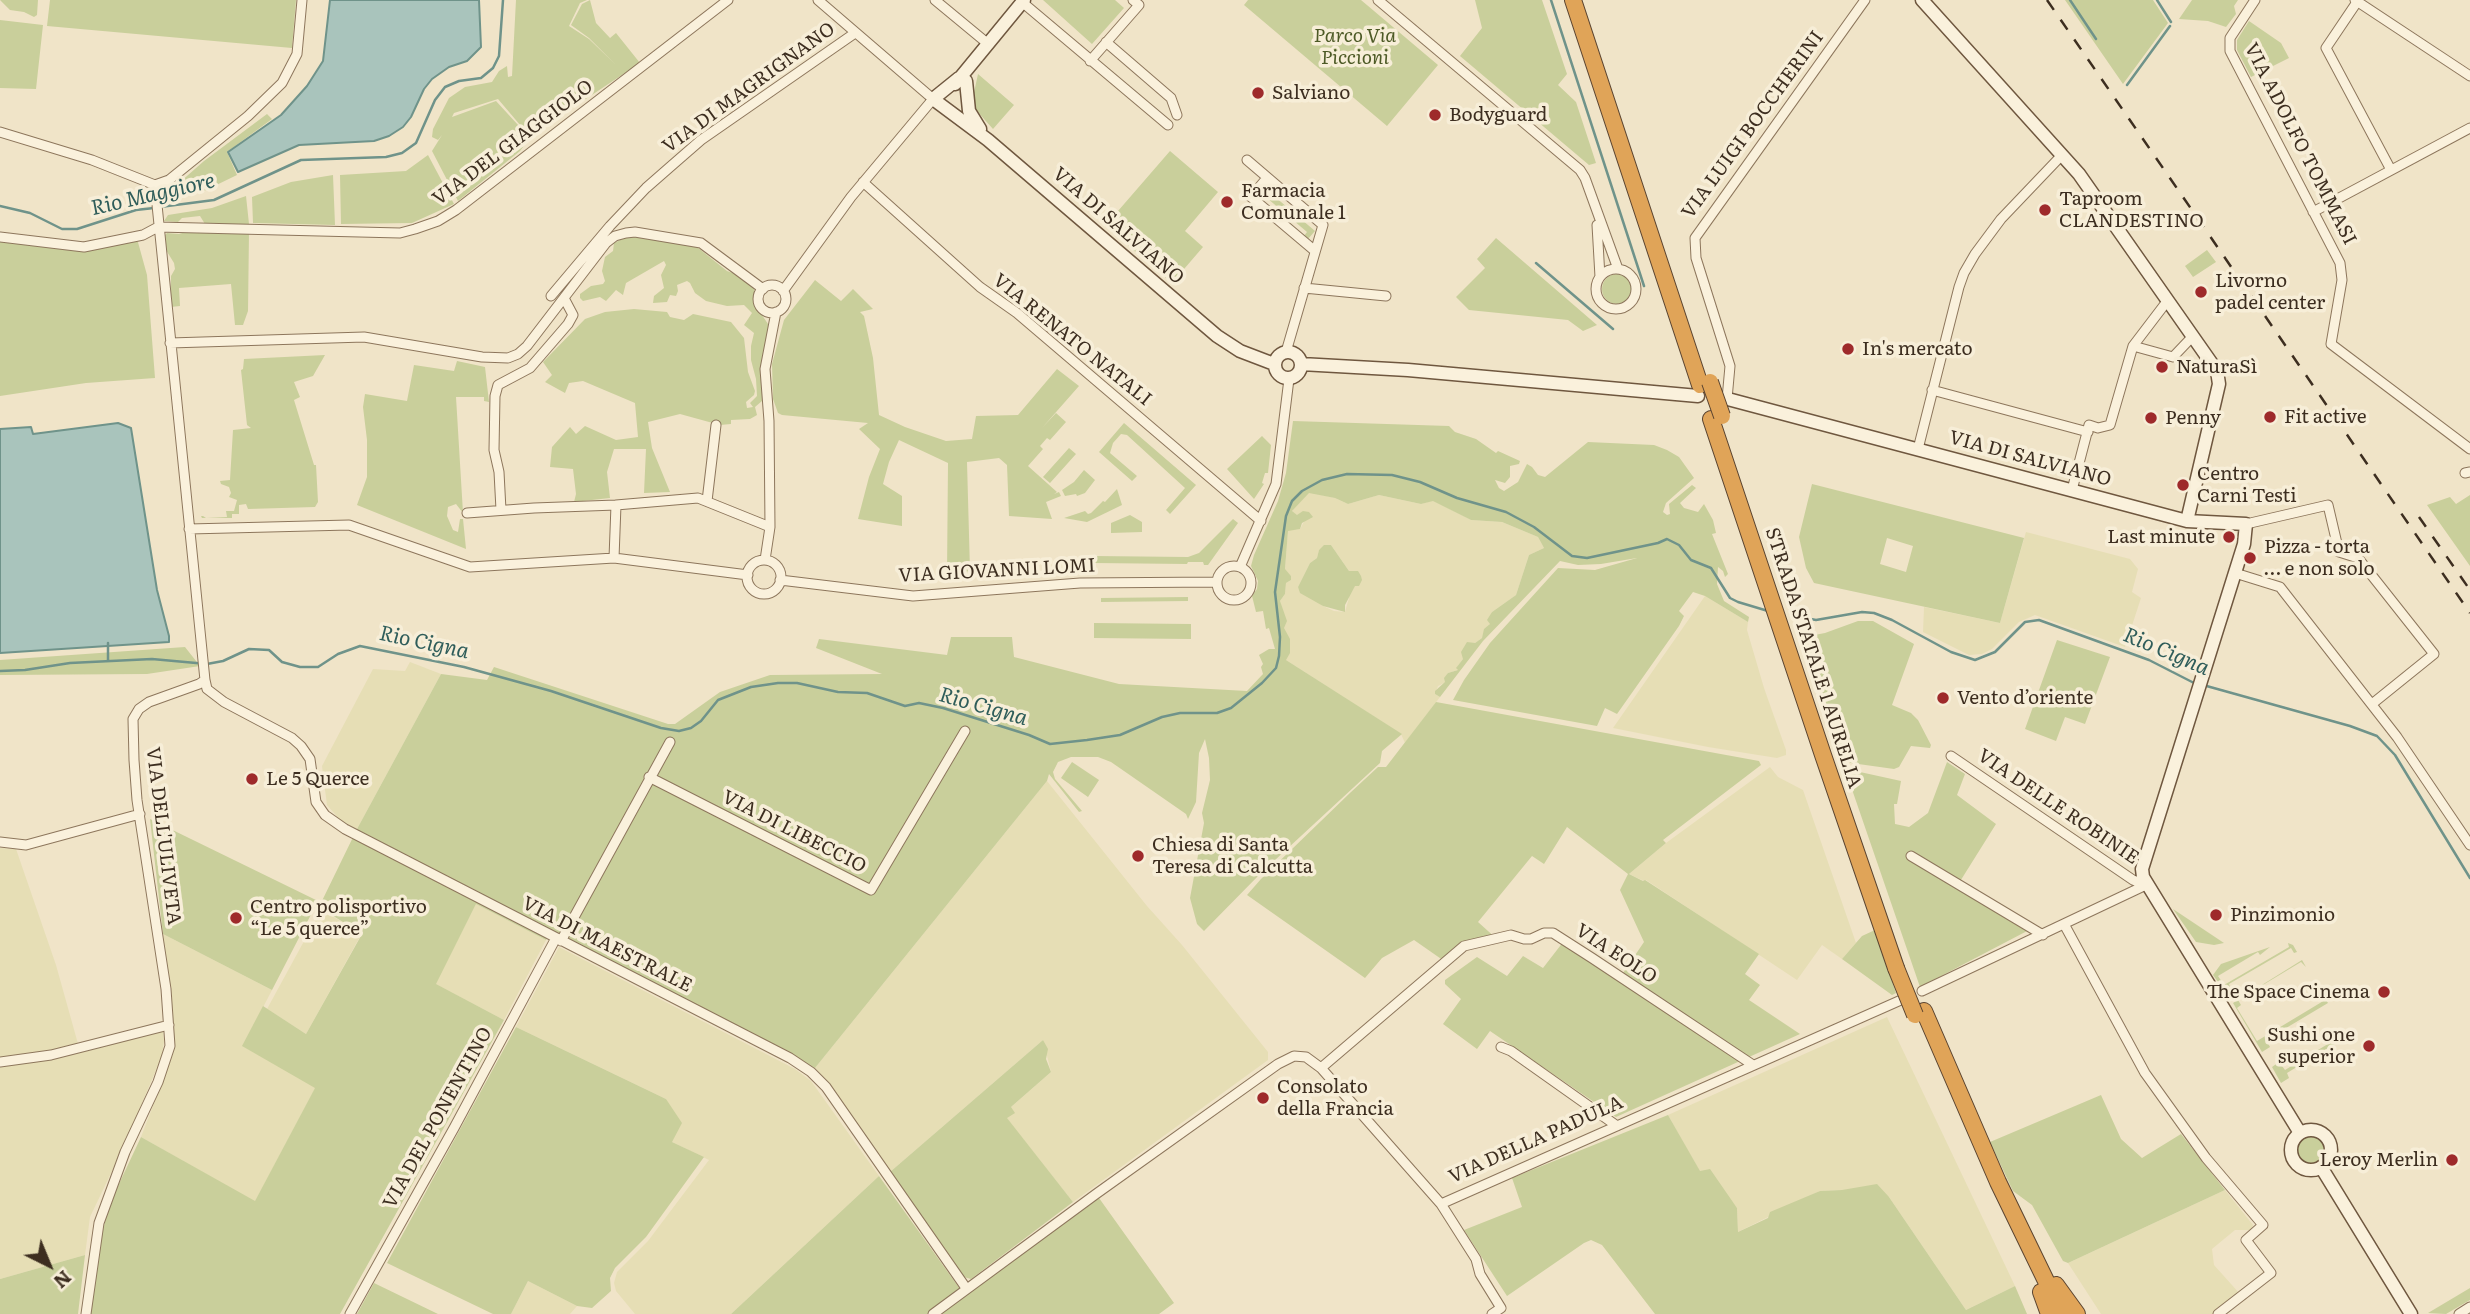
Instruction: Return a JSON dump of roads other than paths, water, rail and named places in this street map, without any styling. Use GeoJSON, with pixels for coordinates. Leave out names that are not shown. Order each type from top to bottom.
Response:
{"type":"FeatureCollection","features":[{"type":"Feature","properties":{"kind":"highway","name":"STRADA STATALE 1 AURELIA"},"geometry":{"type":"LineString","coordinates":[[1573,0],[1703,388],[1717,417],[1901,966],[1969,1142],[2050,1314]]}},
{"type":"Feature","properties":{"kind":"highway","name":"STRADA STATALE 1 AURELIA"},"geometry":{"type":"LineString","coordinates":[[1584,0],[1703,388]]}},
{"type":"Feature","properties":{"kind":"highway","name":"STRADA STATALE 1 AURELIA"},"geometry":{"type":"LineString","coordinates":[[1920,1013],[2062,1314]]}},
{"type":"Feature","properties":{"kind":"highway"},"geometry":{"type":"LineString","coordinates":[[2032,1251],[2077,1314]]}},
{"type":"Feature","properties":{"kind":"street"},"geometry":{"type":"LineString","coordinates":[[0,132],[92,160],[155,185],[169,180],[276,91],[298,54],[302,0]]}},
{"type":"Feature","properties":{"kind":"street","name":"VIA DEL GIAGGIOLO"},"geometry":{"type":"LineString","coordinates":[[0,237],[84,247],[143,235],[158,223],[400,233],[438,221],[483,190],[727,0]]}},
{"type":"Feature","properties":{"kind":"street","name":"VIA DI SALVIANO"},"geometry":{"type":"LineString","coordinates":[[817,0],[935,104],[988,140],[1217,336],[1241,351],[1274,363]]}},
{"type":"Feature","properties":{"kind":"street"},"geometry":{"type":"LineString","coordinates":[[935,0],[987,43]]}},
{"type":"Feature","properties":{"kind":"street"},"geometry":{"type":"LineString","coordinates":[[1378,0],[1580,170],[1618,269]]}},
{"type":"Feature","properties":{"kind":"street","name":"VIA LUIGI BOCCHERINI"},"geometry":{"type":"LineString","coordinates":[[1726,398],[1730,366],[1696,258],[1695,238],[1866,0]]}},
{"type":"Feature","properties":{"kind":"street"},"geometry":{"type":"LineString","coordinates":[[1922,0],[2091,190],[2217,371],[2219,381],[2187,521]]}},
{"type":"Feature","properties":{"kind":"street","name":"VIA ADOLFO TOMMASI"},"geometry":{"type":"LineString","coordinates":[[2255,0],[2230,38],[2230,51],[2338,258],[2343,274],[2331,344],[2470,449]]}},
{"type":"Feature","properties":{"kind":"street"},"geometry":{"type":"LineString","coordinates":[[765,560],[770,527],[769,421],[765,369],[776,312],[785,303],[783,291],[863,183],[935,104],[962,80],[976,57],[1023,1],[1168,125]]}},
{"type":"Feature","properties":{"kind":"street"},"geometry":{"type":"LineString","coordinates":[[2390,170],[2326,48],[2356,1],[2470,76]]}},
{"type":"Feature","properties":{"kind":"street"},"geometry":{"type":"LineString","coordinates":[[1090,61],[1136,2]]}},
{"type":"Feature","properties":{"kind":"street","name":"VIA DI MAGRIGNANO"},"geometry":{"type":"LineString","coordinates":[[551,296],[610,226],[646,188],[680,158],[711,133],[855,33]]}},
{"type":"Feature","properties":{"kind":"street"},"geometry":{"type":"LineString","coordinates":[[1106,43],[1171,98],[1177,115]]}},
{"type":"Feature","properties":{"kind":"street"},"geometry":{"type":"LineString","coordinates":[[962,80],[969,111],[988,140]]}},
{"type":"Feature","properties":{"kind":"street"},"geometry":{"type":"LineString","coordinates":[[2313,212],[2470,128]]}},
{"type":"Feature","properties":{"kind":"street"},"geometry":{"type":"LineString","coordinates":[[1917,449],[1964,273],[2001,219],[2062,155]]}},
{"type":"Feature","properties":{"kind":"street"},"geometry":{"type":"LineString","coordinates":[[1247,160],[1322,225],[1286,352]]}},
{"type":"Feature","properties":{"kind":"street"},"geometry":{"type":"LineString","coordinates":[[1267,178],[1251,197],[1315,251]]}},
{"type":"Feature","properties":{"kind":"street","name":"VIA RENATO NATALI"},"geometry":{"type":"LineString","coordinates":[[863,183],[980,287],[1017,313],[1261,521]]}},
{"type":"Feature","properties":{"kind":"street"},"geometry":{"type":"LineString","coordinates":[[155,185],[204,675]]}},
{"type":"Feature","properties":{"kind":"street"},"geometry":{"type":"LineString","coordinates":[[1595,209],[1600,277],[1596,292],[1601,303],[1612,309],[1625,307],[1634,298],[1636,285],[1630,274],[1611,269],[1600,277]]}},
{"type":"Feature","properties":{"kind":"street"},"geometry":{"type":"LineString","coordinates":[[170,343],[364,337],[503,359],[517,354],[527,346],[610,240],[621,234],[635,232],[701,243],[763,289]]}},
{"type":"Feature","properties":{"kind":"street"},"geometry":{"type":"LineString","coordinates":[[776,312],[767,312],[760,306],[759,297],[763,289],[773,285],[783,291]]}},
{"type":"Feature","properties":{"kind":"street"},"geometry":{"type":"LineString","coordinates":[[1304,288],[1386,296]]}},
{"type":"Feature","properties":{"kind":"street"},"geometry":{"type":"LineString","coordinates":[[501,510],[499,472],[494,450],[495,396],[498,385],[530,368],[568,324],[573,315],[564,298]]}},
{"type":"Feature","properties":{"kind":"street"},"geometry":{"type":"LineString","coordinates":[[2072,490],[2090,425],[2098,428],[2110,425],[2133,346],[2165,304]]}},
{"type":"Feature","properties":{"kind":"street"},"geometry":{"type":"LineString","coordinates":[[2133,346],[2173,357],[2193,336]]}},
{"type":"Feature","properties":{"kind":"street"},"geometry":{"type":"LineString","coordinates":[[1286,352],[1297,356],[1301,364],[1298,374],[1289,379],[1278,375],[1274,363],[1278,356],[1286,352]]}},
{"type":"Feature","properties":{"kind":"street"},"geometry":{"type":"LineString","coordinates":[[1301,364],[1703,388]]}},
{"type":"Feature","properties":{"kind":"street"},"geometry":{"type":"LineString","coordinates":[[1240,567],[1273,494],[1279,472],[1289,379]]}},
{"type":"Feature","properties":{"kind":"street"},"geometry":{"type":"LineString","coordinates":[[1932,390],[2088,432]]}},
{"type":"Feature","properties":{"kind":"street","name":"VIA DI SALVIANO"},"geometry":{"type":"LineString","coordinates":[[1726,398],[2187,521],[2246,524],[2329,505],[2339,552],[2358,558],[2434,654],[2372,704]]}},
{"type":"Feature","properties":{"kind":"street"},"geometry":{"type":"LineString","coordinates":[[707,501],[716,425]]}},
{"type":"Feature","properties":{"kind":"street"},"geometry":{"type":"LineString","coordinates":[[467,513],[698,498],[770,527]]}},
{"type":"Feature","properties":{"kind":"street"},"geometry":{"type":"LineString","coordinates":[[614,558],[616,505]]}},
{"type":"Feature","properties":{"kind":"street"},"geometry":{"type":"LineString","coordinates":[[189,529],[349,524],[470,567],[614,558],[748,575]]}},
{"type":"Feature","properties":{"kind":"street"},"geometry":{"type":"LineString","coordinates":[[2246,524],[2244,544],[2142,869],[2146,885],[2204,974],[2300,1132]]}},
{"type":"Feature","properties":{"kind":"street"},"geometry":{"type":"LineString","coordinates":[[765,560],[778,568],[780,580],[771,592],[759,593],[750,586],[748,575],[754,564],[765,560]]}},
{"type":"Feature","properties":{"kind":"street"},"geometry":{"type":"LineString","coordinates":[[1240,567],[1251,579],[1249,592],[1234,600],[1224,597],[1219,592],[1217,582],[1225,569],[1240,567]]}},
{"type":"Feature","properties":{"kind":"street"},"geometry":{"type":"LineString","coordinates":[[2235,573],[2280,587],[2419,767],[2470,845]]}},
{"type":"Feature","properties":{"kind":"street","name":"VIA GIOVANNI LOMI"},"geometry":{"type":"LineString","coordinates":[[780,580],[913,596],[1080,583],[1217,582]]}},
{"type":"Feature","properties":{"kind":"street","name":"VIA DELL'ULIVETA"},"geometry":{"type":"LineString","coordinates":[[86,1314],[99,1223],[125,1152],[158,1082],[170,1046],[134,760],[134,716],[149,702],[199,684],[204,675]]}},
{"type":"Feature","properties":{"kind":"street","name":"VIA DI MAESTRALE"},"geometry":{"type":"LineString","coordinates":[[204,675],[207,690],[292,738],[301,746],[310,759],[316,802],[325,815],[345,830],[790,1058],[811,1072],[826,1087],[966,1288]]}},
{"type":"Feature","properties":{"kind":"street","name":"VIA DI LIBECCIO"},"geometry":{"type":"LineString","coordinates":[[649,777],[871,890],[965,732]]}},
{"type":"Feature","properties":{"kind":"street"},"geometry":{"type":"LineString","coordinates":[[558,939],[670,742]]}},
{"type":"Feature","properties":{"kind":"street","name":"VIA DELLE ROBINIE"},"geometry":{"type":"LineString","coordinates":[[1951,756],[2133,880],[2146,885]]}},
{"type":"Feature","properties":{"kind":"street"},"geometry":{"type":"LineString","coordinates":[[0,842],[26,845],[140,814]]}},
{"type":"Feature","properties":{"kind":"street"},"geometry":{"type":"LineString","coordinates":[[1911,856],[2043,935]]}},
{"type":"Feature","properties":{"kind":"street"},"geometry":{"type":"LineString","coordinates":[[1922,991],[2146,885]]}},
{"type":"Feature","properties":{"kind":"street"},"geometry":{"type":"LineString","coordinates":[[2064,925],[2145,1073],[2206,1158],[2263,1226],[2246,1240],[2271,1273],[2218,1314]]}},
{"type":"Feature","properties":{"kind":"street","name":"VIA EOLO"},"geometry":{"type":"LineString","coordinates":[[1321,1068],[1464,946],[1511,936],[1531,939],[1544,933],[1553,933],[1753,1065]]}},
{"type":"Feature","properties":{"kind":"street","name":"VIA DEL PONENTINO"},"geometry":{"type":"LineString","coordinates":[[350,1314],[558,939]]}},
{"type":"Feature","properties":{"kind":"street","name":"VIA DELLA PADULA"},"geometry":{"type":"LineString","coordinates":[[1321,1068],[1441,1203],[1901,1000]]}},
{"type":"Feature","properties":{"kind":"street"},"geometry":{"type":"LineString","coordinates":[[0,1062],[51,1055],[169,1025]]}},
{"type":"Feature","properties":{"kind":"street"},"geometry":{"type":"LineString","coordinates":[[1501,1047],[1511,1051],[1617,1126]]}},
{"type":"Feature","properties":{"kind":"street"},"geometry":{"type":"LineString","coordinates":[[933,1314],[1278,1064],[1297,1055],[1321,1068]]}},
{"type":"Feature","properties":{"kind":"street"},"geometry":{"type":"LineString","coordinates":[[2316,1130],[2328,1139],[2330,1155],[2321,1167],[2307,1170],[2293,1160],[2291,1147],[2300,1132],[2316,1130]]}},
{"type":"Feature","properties":{"kind":"street"},"geometry":{"type":"LineString","coordinates":[[2321,1167],[2411,1314]]}},
{"type":"Feature","properties":{"kind":"street"},"geometry":{"type":"LineString","coordinates":[[1441,1203],[1476,1259],[1480,1274],[1501,1308],[1492,1314]]}},
{"type":"Feature","properties":{"kind":"street"},"geometry":{"type":"LineString","coordinates":[[2459,1314],[2470,1307]]}},
{"type":"Feature","properties":{"kind":"water"},"geometry":{"type":"Polygon","coordinates":[[[330,0],[479,0],[481,47],[467,61],[449,67],[432,79],[424,89],[411,117],[403,127],[389,136],[374,141],[299,145],[238,172],[228,152],[281,115],[307,86],[323,61],[330,0]]]}},
{"type":"Feature","properties":{"kind":"water"},"geometry":{"type":"Polygon","coordinates":[[[118,423],[131,428],[157,590],[169,642],[0,653],[0,429],[31,427],[33,434],[118,423]]]}},
{"type":"Feature","properties":{"kind":"waterway","name":"Rio Maggiore"},"geometry":{"type":"LineString","coordinates":[[160,207],[214,200],[301,160],[386,157],[402,153],[416,143],[435,100],[445,87],[459,81],[481,78],[493,68],[499,56],[503,0]]}},
{"type":"Feature","properties":{"kind":"waterway"},"geometry":{"type":"LineString","coordinates":[[1551,0],[1644,286]]}},
{"type":"Feature","properties":{"kind":"waterway"},"geometry":{"type":"LineString","coordinates":[[2070,0],[2096,39]]}},
{"type":"Feature","properties":{"kind":"waterway"},"geometry":{"type":"LineString","coordinates":[[2157,0],[2171,22]]}},
{"type":"Feature","properties":{"kind":"waterway"},"geometry":{"type":"LineString","coordinates":[[2127,85],[2170,26]]}},
{"type":"Feature","properties":{"kind":"waterway","name":"Rio Maggiore"},"geometry":{"type":"LineString","coordinates":[[0,206],[30,213],[62,229],[77,229],[136,210],[154,208]]}},
{"type":"Feature","properties":{"kind":"waterway"},"geometry":{"type":"LineString","coordinates":[[1536,263],[1613,329]]}},
{"type":"Feature","properties":{"kind":"waterway","name":"Rio Cigna"},"geometry":{"type":"LineString","coordinates":[[0,671],[70,663],[152,659],[207,664],[223,661],[249,649],[269,650],[282,662],[300,667],[318,667],[338,654],[360,646],[464,667],[551,691],[661,728],[679,731],[691,728],[701,721],[718,700],[751,687],[797,683],[838,692],[867,693],[905,706],[919,703],[943,708],[1050,744],[1087,740],[1120,735],[1162,717],[1180,713],[1217,713],[1231,708],[1262,683],[1276,668],[1279,656],[1280,637],[1275,592],[1286,516],[1292,501],[1302,491],[1322,480],[1347,474],[1392,475],[1506,512],[1534,527],[1572,556],[1587,558],[1667,539],[1679,545],[1691,560],[1711,568],[1730,598],[1768,611]]}},
{"type":"Feature","properties":{"kind":"waterway","name":"Rio Cigna"},"geometry":{"type":"LineString","coordinates":[[1795,616],[1816,620],[1862,612],[1874,613],[1951,652],[1975,660],[1995,652],[2025,622],[2039,620],[2149,660],[2196,684]]}},
{"type":"Feature","properties":{"kind":"waterway"},"geometry":{"type":"LineString","coordinates":[[108,643],[108,661]]}},
{"type":"Feature","properties":{"kind":"waterway","name":"Rio Cigna"},"geometry":{"type":"LineString","coordinates":[[2203,685],[2377,736],[2395,755],[2470,878]]}},
{"type":"Feature","properties":{"kind":"railway"},"geometry":{"type":"LineString","coordinates":[[2047,0],[2470,613]]}},
{"type":"Feature","properties":{"kind":"railway"},"geometry":{"type":"LineString","coordinates":[[2419,517],[2470,590]]}},
{"type":"Feature","properties":{"kind":"place","name":"Salviano"},"geometry":{"type":"Point","coordinates":[1258,93]}},
{"type":"Feature","properties":{"kind":"place","name":"Bodyguard"},"geometry":{"type":"Point","coordinates":[1435,115]}},
{"type":"Feature","properties":{"kind":"place","name":"Farmacia Comunale 1"},"geometry":{"type":"Point","coordinates":[1227,202]}},
{"type":"Feature","properties":{"kind":"place","name":"Taproom CLANDESTINO"},"geometry":{"type":"Point","coordinates":[2045,210]}},
{"type":"Feature","properties":{"kind":"place","name":"Livorno padel center"},"geometry":{"type":"Point","coordinates":[2201,292]}},
{"type":"Feature","properties":{"kind":"place","name":"In's mercato"},"geometry":{"type":"Point","coordinates":[1848,349]}},
{"type":"Feature","properties":{"kind":"place","name":"NaturaSì"},"geometry":{"type":"Point","coordinates":[2162,367]}},
{"type":"Feature","properties":{"kind":"place","name":"Fit active"},"geometry":{"type":"Point","coordinates":[2270,417]}},
{"type":"Feature","properties":{"kind":"place","name":"Penny"},"geometry":{"type":"Point","coordinates":[2151,418]}},
{"type":"Feature","properties":{"kind":"place","name":"Centro Carni Testi"},"geometry":{"type":"Point","coordinates":[2183,485]}},
{"type":"Feature","properties":{"kind":"place","name":"Last minute"},"geometry":{"type":"Point","coordinates":[2229,537]}},
{"type":"Feature","properties":{"kind":"place","name":"Pizza - torta … e non solo"},"geometry":{"type":"Point","coordinates":[2250,558]}},
{"type":"Feature","properties":{"kind":"place","name":"Vento d’oriente"},"geometry":{"type":"Point","coordinates":[1943,698]}},
{"type":"Feature","properties":{"kind":"place","name":"Le 5 Querce"},"geometry":{"type":"Point","coordinates":[252,779]}},
{"type":"Feature","properties":{"kind":"place","name":"Chiesa di Santa Teresa di Calcutta"},"geometry":{"type":"Point","coordinates":[1138,856]}},
{"type":"Feature","properties":{"kind":"place","name":"Pinzimonio"},"geometry":{"type":"Point","coordinates":[2216,915]}},
{"type":"Feature","properties":{"kind":"place","name":"Centro polisportivo “Le 5 querce”"},"geometry":{"type":"Point","coordinates":[236,918]}},
{"type":"Feature","properties":{"kind":"place","name":"The Space Cinema"},"geometry":{"type":"Point","coordinates":[2384,992]}},
{"type":"Feature","properties":{"kind":"place","name":"Sushi one superior"},"geometry":{"type":"Point","coordinates":[2369,1046]}},
{"type":"Feature","properties":{"kind":"place","name":"Consolato della Francia"},"geometry":{"type":"Point","coordinates":[1263,1098]}},
{"type":"Feature","properties":{"kind":"place","name":"Leroy Merlin"},"geometry":{"type":"Point","coordinates":[2452,1160]}},
{"type":"Feature","properties":{"kind":"park label","name":"Parco Via Piccioni"},"geometry":{"type":"Point","coordinates":[1355,47]}}]}
